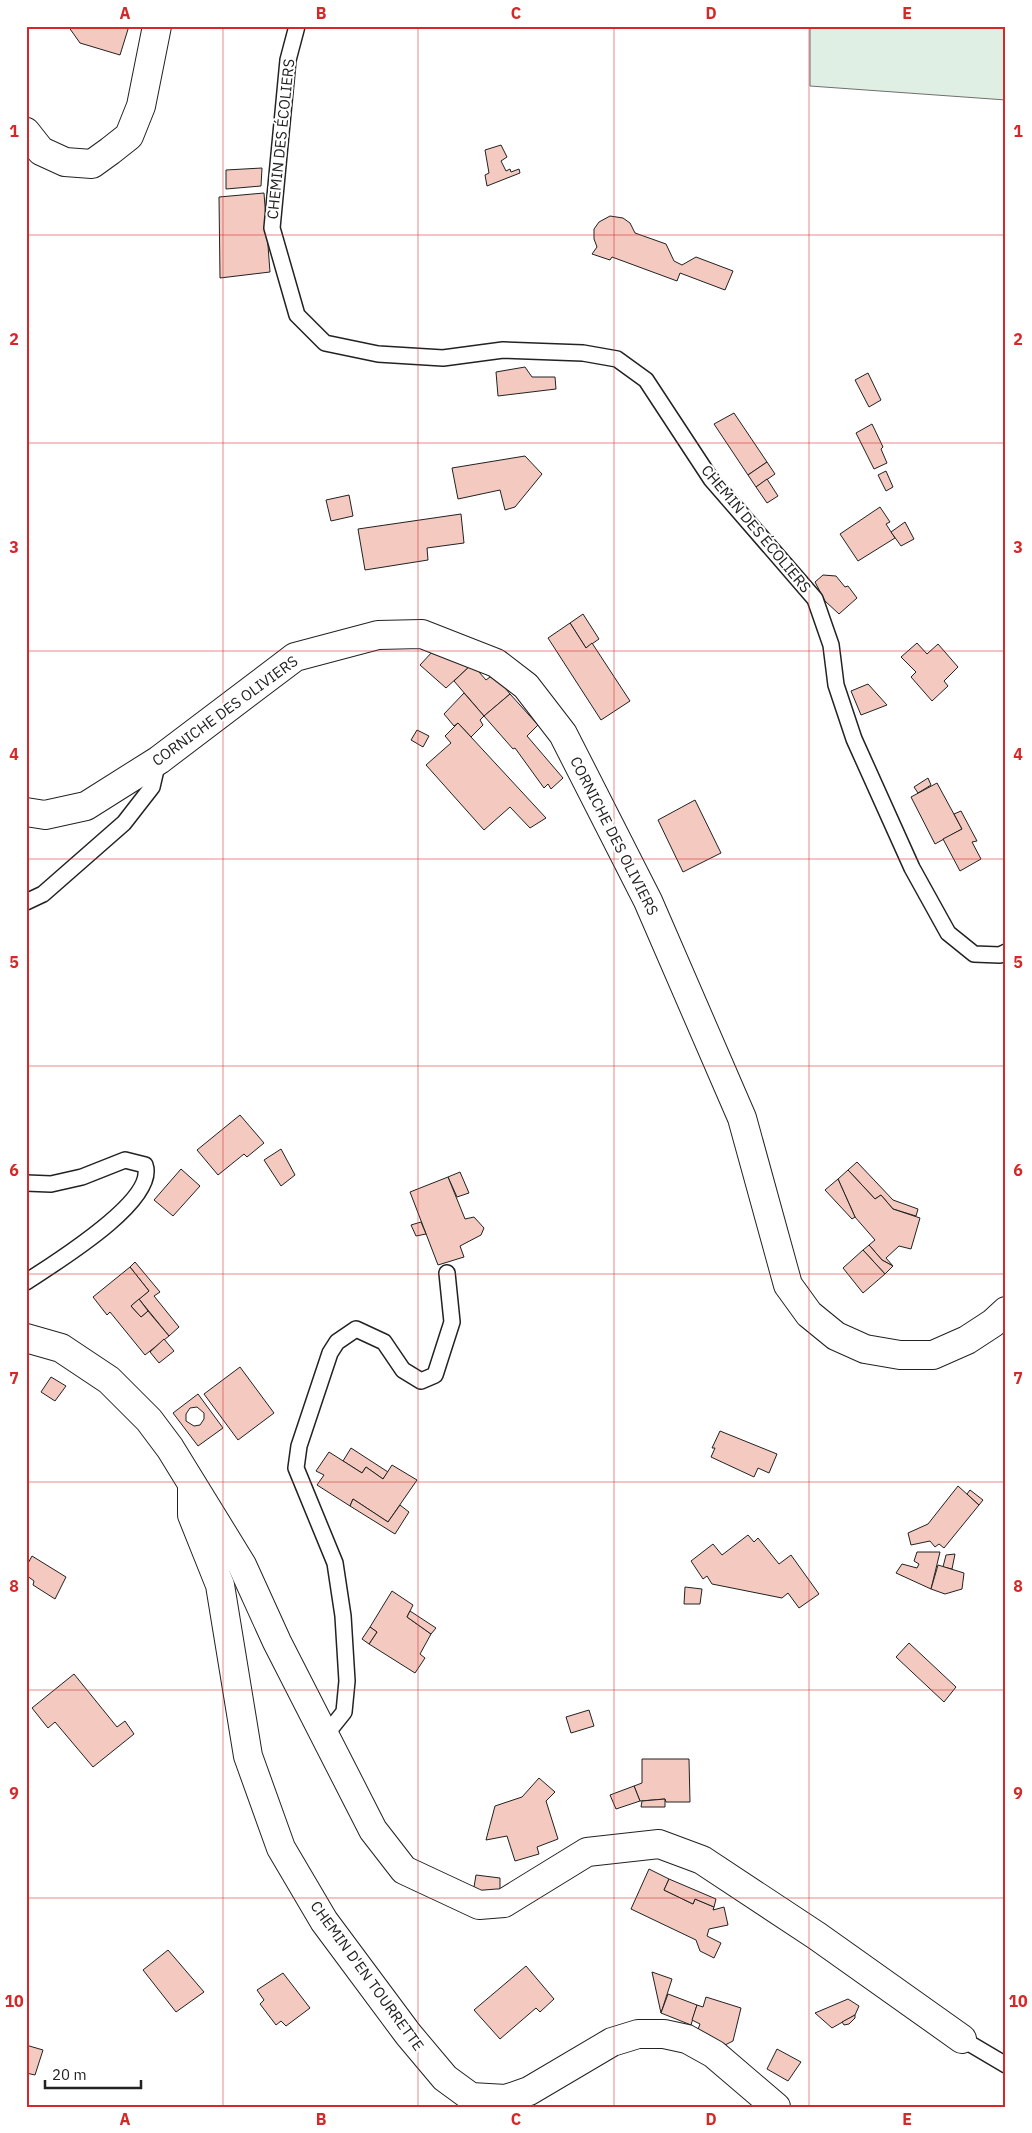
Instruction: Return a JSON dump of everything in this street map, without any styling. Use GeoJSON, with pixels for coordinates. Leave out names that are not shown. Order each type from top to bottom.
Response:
{"type":"FeatureCollection","features":[{"type":"Feature","properties":{"kind":"street"},"geometry":{"type":"LineString","coordinates":[[26,132],[41,151],[65,162],[92,164],[110,152],[129,136],[141,106],[157,26]]}},
{"type":"Feature","properties":{"kind":"street","name":"CORNICHE DES OLIVIERS"},"geometry":{"type":"LineString","coordinates":[[26,812],[45,815],[86,806],[158,760],[295,657],[378,635],[422,634],[496,663],[526,686],[563,734],[648,901],[742,1118],[788,1286],[809,1314],[836,1336],[864,1349],[900,1355],[934,1355],[968,1340],[993,1323],[1006,1311]]}},
{"type":"Feature","properties":{"kind":"street"},"geometry":{"type":"LineString","coordinates":[[26,1338],[61,1348],[109,1380],[149,1420],[192,1481],[242,1565],[276,1642],[324,1737],[374,1830],[404,1870],[479,1905],[504,1904],[587,1852],[659,1844],[702,1860],[817,1936],[962,2039]]}},
{"type":"Feature","properties":{"kind":"street","name":"CHEMIN D'EN TOURRETTE"},"geometry":{"type":"LineString","coordinates":[[192,1481],[192,1516],[220,1585],[248,1756],[281,1848],[324,1921],[408,2034],[445,2078],[471,2097],[506,2099],[528,2090],[612,2042],[638,2034],[664,2034],[687,2039],[714,2054],[776,2107]]}},
{"type":"Feature","properties":{"kind":"lane","name":"CHEMIN DES ÉCOLIERS"},"geometry":{"type":"LineString","coordinates":[[297,26],[288,60],[272,228],[297,314],[325,343],[378,354],[443,358],[504,350],[583,353],[617,359],[646,380],[711,479],[815,599],[831,645],[836,685],[854,739],[912,868],[948,934],[974,954],[1000,955],[1006,952]]}},
{"type":"Feature","properties":{"kind":"lane"},"geometry":{"type":"LineString","coordinates":[[26,902],[44,894],[124,823],[152,787],[158,760]]}},
{"type":"Feature","properties":{"kind":"lane"},"geometry":{"type":"LineString","coordinates":[[26,1183],[51,1184],[82,1178],[125,1160],[145,1165],[148,1172],[144,1186],[124,1210],[94,1237],[26,1282]]}},
{"type":"Feature","properties":{"kind":"lane"},"geometry":{"type":"LineString","coordinates":[[324,1737],[344,1712],[347,1681],[343,1616],[336,1563],[296,1468],[299,1446],[330,1353],[337,1342],[356,1329],[384,1342],[403,1370],[421,1381],[435,1375],[452,1322],[447,1273]]}},
{"type":"Feature","properties":{"kind":"lane"},"geometry":{"type":"LineString","coordinates":[[962,2039],[1006,2065]]}},
{"type":"Feature","properties":{"kind":"green space"},"geometry":{"type":"Polygon","coordinates":[[[810,26],[1006,26],[1006,100],[810,86],[810,26]]]}},
{"type":"Feature","properties":{"kind":"building"},"geometry":{"type":"Polygon","coordinates":[[[68,26],[129,26],[120,55],[80,43],[68,26]]]}},
{"type":"Feature","properties":{"kind":"building"},"geometry":{"type":"Polygon","coordinates":[[[501,145],[507,157],[501,161],[506,171],[510,169],[511,172],[519,169],[520,173],[487,186],[485,175],[489,173],[485,150],[501,145]]]}},
{"type":"Feature","properties":{"kind":"building"},"geometry":{"type":"Polygon","coordinates":[[[262,168],[261,186],[226,189],[226,170],[262,168]]]}},
{"type":"Feature","properties":{"kind":"building"},"geometry":{"type":"Polygon","coordinates":[[[264,193],[270,272],[220,278],[219,197],[264,193]]]}},
{"type":"Feature","properties":{"kind":"building"},"geometry":{"type":"Polygon","coordinates":[[[610,216],[623,218],[630,223],[635,233],[666,244],[674,261],[682,265],[696,257],[733,271],[725,290],[680,273],[677,281],[612,257],[610,260],[592,254],[597,247],[594,239],[594,229],[599,222],[610,216]]]}},
{"type":"Feature","properties":{"kind":"building"},"geometry":{"type":"Polygon","coordinates":[[[525,367],[532,377],[555,377],[556,389],[498,396],[496,372],[525,367]]]}},
{"type":"Feature","properties":{"kind":"building"},"geometry":{"type":"Polygon","coordinates":[[[868,373],[881,400],[869,407],[855,380],[868,373]]]}},
{"type":"Feature","properties":{"kind":"building"},"geometry":{"type":"Polygon","coordinates":[[[734,413],[767,462],[748,475],[714,424],[734,413]]]}},
{"type":"Feature","properties":{"kind":"building"},"geometry":{"type":"Polygon","coordinates":[[[872,424],[883,447],[881,449],[887,463],[874,469],[856,433],[872,424]]]}},
{"type":"Feature","properties":{"kind":"building"},"geometry":{"type":"Polygon","coordinates":[[[525,456],[542,474],[515,507],[505,510],[500,490],[458,499],[452,468],[525,456]]]}},
{"type":"Feature","properties":{"kind":"building"},"geometry":{"type":"Polygon","coordinates":[[[767,462],[775,474],[756,487],[748,475],[767,462]]]}},
{"type":"Feature","properties":{"kind":"building"},"geometry":{"type":"Polygon","coordinates":[[[886,471],[893,487],[886,491],[878,475],[886,471]]]}},
{"type":"Feature","properties":{"kind":"building"},"geometry":{"type":"Polygon","coordinates":[[[767,479],[778,496],[767,503],[756,487],[767,479]]]}},
{"type":"Feature","properties":{"kind":"building"},"geometry":{"type":"Polygon","coordinates":[[[349,495],[353,516],[331,521],[326,500],[349,495]]]}},
{"type":"Feature","properties":{"kind":"building"},"geometry":{"type":"Polygon","coordinates":[[[880,507],[890,522],[886,524],[895,538],[858,561],[840,534],[880,507]]]}},
{"type":"Feature","properties":{"kind":"building"},"geometry":{"type":"Polygon","coordinates":[[[461,514],[464,543],[427,548],[428,560],[365,570],[358,529],[461,514]]]}},
{"type":"Feature","properties":{"kind":"building"},"geometry":{"type":"Polygon","coordinates":[[[905,522],[914,539],[901,546],[891,532],[905,522]]]}},
{"type":"Feature","properties":{"kind":"building"},"geometry":{"type":"Polygon","coordinates":[[[823,575],[836,576],[845,587],[848,586],[857,598],[839,614],[825,601],[815,582],[823,575]]]}},
{"type":"Feature","properties":{"kind":"building"},"geometry":{"type":"Polygon","coordinates":[[[583,614],[599,639],[586,648],[570,623],[583,614]]]}},
{"type":"Feature","properties":{"kind":"building"},"geometry":{"type":"Polygon","coordinates":[[[570,623],[586,648],[592,643],[630,701],[601,720],[548,638],[570,623]]]}},
{"type":"Feature","properties":{"kind":"building"},"geometry":{"type":"Polygon","coordinates":[[[917,643],[927,654],[938,644],[958,667],[944,681],[948,686],[932,701],[911,677],[916,672],[901,657],[917,643]]]}},
{"type":"Feature","properties":{"kind":"building"},"geometry":{"type":"Polygon","coordinates":[[[433,651],[470,666],[446,688],[420,665],[433,651]]]}},
{"type":"Feature","properties":{"kind":"building"},"geometry":{"type":"Polygon","coordinates":[[[472,664],[486,680],[494,674],[510,694],[484,716],[454,681],[472,664]]]}},
{"type":"Feature","properties":{"kind":"building"},"geometry":{"type":"Polygon","coordinates":[[[868,684],[887,705],[861,715],[851,691],[868,684]]]}},
{"type":"Feature","properties":{"kind":"building"},"geometry":{"type":"Polygon","coordinates":[[[464,693],[484,716],[480,720],[483,725],[471,737],[458,723],[454,726],[444,714],[464,693]]]}},
{"type":"Feature","properties":{"kind":"building"},"geometry":{"type":"Polygon","coordinates":[[[510,694],[538,725],[527,736],[563,778],[551,789],[548,784],[544,788],[515,748],[513,749],[484,716],[510,694]]]}},
{"type":"Feature","properties":{"kind":"building"},"geometry":{"type":"Polygon","coordinates":[[[458,723],[546,818],[530,828],[510,807],[484,830],[426,765],[451,743],[445,736],[458,723]]]}},
{"type":"Feature","properties":{"kind":"building"},"geometry":{"type":"Polygon","coordinates":[[[417,730],[429,736],[423,747],[411,740],[417,730]]]}},
{"type":"Feature","properties":{"kind":"building"},"geometry":{"type":"Polygon","coordinates":[[[928,778],[931,785],[918,793],[914,787],[928,778]]]}},
{"type":"Feature","properties":{"kind":"building"},"geometry":{"type":"Polygon","coordinates":[[[937,783],[962,829],[935,844],[911,797],[937,783]]]}},
{"type":"Feature","properties":{"kind":"building"},"geometry":{"type":"Polygon","coordinates":[[[695,800],[721,853],[683,872],[658,820],[695,800]]]}},
{"type":"Feature","properties":{"kind":"building"},"geometry":{"type":"Polygon","coordinates":[[[961,811],[977,841],[972,842],[981,859],[960,871],[943,839],[962,829],[954,814],[961,811]]]}},
{"type":"Feature","properties":{"kind":"building"},"geometry":{"type":"Polygon","coordinates":[[[240,1115],[264,1143],[247,1157],[244,1154],[218,1175],[197,1150],[240,1115]]]}},
{"type":"Feature","properties":{"kind":"building"},"geometry":{"type":"Polygon","coordinates":[[[281,1149],[295,1175],[281,1186],[264,1160],[281,1149]]]}},
{"type":"Feature","properties":{"kind":"building"},"geometry":{"type":"Polygon","coordinates":[[[857,1162],[893,1200],[918,1209],[916,1216],[893,1209],[881,1195],[875,1199],[848,1170],[857,1162]]]}},
{"type":"Feature","properties":{"kind":"building"},"geometry":{"type":"Polygon","coordinates":[[[181,1169],[200,1186],[173,1216],[154,1200],[181,1169]]]}},
{"type":"Feature","properties":{"kind":"building"},"geometry":{"type":"Polygon","coordinates":[[[848,1170],[875,1199],[881,1195],[893,1209],[920,1218],[911,1249],[899,1246],[886,1258],[893,1266],[882,1260],[869,1245],[875,1240],[855,1217],[838,1179],[848,1170]]]}},
{"type":"Feature","properties":{"kind":"building"},"geometry":{"type":"Polygon","coordinates":[[[460,1172],[469,1193],[457,1197],[448,1177],[460,1172]]]}},
{"type":"Feature","properties":{"kind":"building"},"geometry":{"type":"Polygon","coordinates":[[[448,1177],[465,1219],[474,1217],[484,1228],[481,1235],[460,1246],[464,1257],[438,1265],[410,1192],[448,1177]]]}},
{"type":"Feature","properties":{"kind":"building"},"geometry":{"type":"Polygon","coordinates":[[[838,1179],[855,1217],[852,1219],[825,1190],[838,1179]]]}},
{"type":"Feature","properties":{"kind":"building"},"geometry":{"type":"Polygon","coordinates":[[[421,1222],[426,1234],[416,1236],[411,1225],[421,1222]]]}},
{"type":"Feature","properties":{"kind":"building"},"geometry":{"type":"Polygon","coordinates":[[[869,1245],[882,1260],[893,1266],[885,1274],[863,1250],[869,1245]]]}},
{"type":"Feature","properties":{"kind":"building"},"geometry":{"type":"Polygon","coordinates":[[[863,1250],[885,1274],[863,1293],[843,1268],[863,1250]]]}},
{"type":"Feature","properties":{"kind":"building"},"geometry":{"type":"Polygon","coordinates":[[[135,1262],[160,1292],[154,1296],[179,1327],[169,1336],[139,1299],[149,1291],[130,1267],[135,1262]]]}},
{"type":"Feature","properties":{"kind":"building"},"geometry":{"type":"Polygon","coordinates":[[[130,1267],[149,1291],[131,1306],[141,1317],[148,1311],[169,1336],[145,1355],[110,1312],[107,1315],[93,1297],[130,1267]]]}},
{"type":"Feature","properties":{"kind":"building"},"geometry":{"type":"Polygon","coordinates":[[[139,1299],[148,1311],[141,1317],[131,1306],[139,1299]]]}},
{"type":"Feature","properties":{"kind":"building"},"geometry":{"type":"Polygon","coordinates":[[[164,1339],[174,1351],[159,1363],[150,1352],[164,1339]]]}},
{"type":"Feature","properties":{"kind":"building"},"geometry":{"type":"Polygon","coordinates":[[[240,1367],[274,1413],[238,1440],[204,1394],[240,1367]]]}},
{"type":"Feature","properties":{"kind":"building"},"geometry":{"type":"Polygon","coordinates":[[[51,1377],[66,1386],[55,1401],[41,1392],[51,1377]]]}},
{"type":"Feature","properties":{"kind":"building"},"geometry":{"type":"Polygon","coordinates":[[[198,1394],[223,1428],[198,1446],[173,1413],[198,1394]],[[197,1407],[190,1408],[186,1414],[186,1421],[194,1426],[200,1425],[204,1419],[204,1413],[197,1407]]]}},
{"type":"Feature","properties":{"kind":"building"},"geometry":{"type":"Polygon","coordinates":[[[720,1431],[777,1454],[769,1473],[758,1468],[754,1477],[711,1457],[715,1448],[712,1448],[720,1431]]]}},
{"type":"Feature","properties":{"kind":"building"},"geometry":{"type":"Polygon","coordinates":[[[351,1448],[388,1472],[383,1479],[366,1467],[362,1473],[343,1461],[351,1448]]]}},
{"type":"Feature","properties":{"kind":"building"},"geometry":{"type":"Polygon","coordinates":[[[329,1452],[362,1473],[366,1467],[383,1479],[392,1465],[417,1480],[388,1522],[353,1499],[350,1506],[317,1485],[324,1475],[316,1471],[329,1452]]]}},
{"type":"Feature","properties":{"kind":"building"},"geometry":{"type":"Polygon","coordinates":[[[958,1486],[979,1505],[944,1548],[939,1544],[935,1547],[930,1541],[911,1545],[908,1533],[928,1524],[958,1486]]]}},
{"type":"Feature","properties":{"kind":"building"},"geometry":{"type":"Polygon","coordinates":[[[970,1490],[983,1500],[979,1505],[967,1494],[970,1490]]]}},
{"type":"Feature","properties":{"kind":"building"},"geometry":{"type":"Polygon","coordinates":[[[353,1499],[388,1522],[400,1505],[409,1512],[395,1534],[350,1506],[353,1499]]]}},
{"type":"Feature","properties":{"kind":"building"},"geometry":{"type":"Polygon","coordinates":[[[748,1535],[754,1542],[758,1538],[779,1564],[791,1555],[819,1594],[799,1608],[788,1593],[782,1598],[712,1584],[707,1576],[703,1579],[691,1561],[713,1544],[722,1555],[748,1535]]]}},
{"type":"Feature","properties":{"kind":"building"},"geometry":{"type":"Polygon","coordinates":[[[917,1552],[940,1552],[931,1589],[896,1573],[902,1564],[917,1568],[919,1564],[914,1561],[917,1552]]]}},
{"type":"Feature","properties":{"kind":"building"},"geometry":{"type":"Polygon","coordinates":[[[955,1554],[952,1569],[943,1567],[946,1555],[955,1554]]]}},
{"type":"Feature","properties":{"kind":"building"},"geometry":{"type":"Polygon","coordinates":[[[32,1556],[66,1577],[55,1599],[33,1585],[34,1581],[26,1575],[26,1567],[32,1556]]]}},
{"type":"Feature","properties":{"kind":"building"},"geometry":{"type":"Polygon","coordinates":[[[938,1565],[964,1573],[962,1589],[945,1594],[931,1589],[938,1565]]]}},
{"type":"Feature","properties":{"kind":"building"},"geometry":{"type":"Polygon","coordinates":[[[685,1587],[702,1589],[700,1604],[684,1604],[685,1587]]]}},
{"type":"Feature","properties":{"kind":"building"},"geometry":{"type":"Polygon","coordinates":[[[392,1591],[413,1605],[407,1617],[431,1634],[420,1654],[425,1658],[415,1673],[369,1644],[377,1632],[370,1627],[392,1591]]]}},
{"type":"Feature","properties":{"kind":"building"},"geometry":{"type":"Polygon","coordinates":[[[410,1611],[436,1628],[431,1634],[407,1617],[410,1611]]]}},
{"type":"Feature","properties":{"kind":"building"},"geometry":{"type":"Polygon","coordinates":[[[370,1627],[377,1632],[369,1644],[362,1639],[370,1627]]]}},
{"type":"Feature","properties":{"kind":"building"},"geometry":{"type":"Polygon","coordinates":[[[909,1643],[956,1687],[944,1702],[896,1657],[909,1643]]]}},
{"type":"Feature","properties":{"kind":"building"},"geometry":{"type":"Polygon","coordinates":[[[74,1674],[117,1727],[125,1721],[134,1734],[93,1767],[55,1722],[48,1728],[32,1708],[74,1674]]]}},
{"type":"Feature","properties":{"kind":"building"},"geometry":{"type":"Polygon","coordinates":[[[589,1710],[594,1726],[571,1733],[566,1717],[589,1710]]]}},
{"type":"Feature","properties":{"kind":"building"},"geometry":{"type":"Polygon","coordinates":[[[642,1759],[689,1759],[690,1802],[666,1802],[665,1799],[640,1801],[634,1786],[642,1783],[642,1759]]]}},
{"type":"Feature","properties":{"kind":"building"},"geometry":{"type":"Polygon","coordinates":[[[539,1778],[555,1792],[546,1801],[558,1839],[537,1847],[539,1854],[515,1861],[507,1836],[486,1840],[495,1806],[522,1797],[539,1778]]]}},
{"type":"Feature","properties":{"kind":"building"},"geometry":{"type":"Polygon","coordinates":[[[634,1786],[640,1801],[616,1809],[610,1795],[634,1786]]]}},
{"type":"Feature","properties":{"kind":"building"},"geometry":{"type":"Polygon","coordinates":[[[665,1799],[665,1807],[641,1807],[642,1801],[665,1799]]]}},
{"type":"Feature","properties":{"kind":"building"},"geometry":{"type":"Polygon","coordinates":[[[649,1869],[669,1879],[664,1890],[693,1904],[695,1899],[714,1907],[713,1910],[724,1907],[728,1925],[709,1929],[707,1936],[721,1943],[714,1958],[700,1951],[696,1940],[631,1909],[649,1869]]]}},
{"type":"Feature","properties":{"kind":"building"},"geometry":{"type":"Polygon","coordinates":[[[476,1875],[500,1878],[500,1896],[473,1893],[476,1875]]]}},
{"type":"Feature","properties":{"kind":"building"},"geometry":{"type":"Polygon","coordinates":[[[669,1879],[716,1899],[714,1907],[695,1899],[693,1904],[664,1890],[669,1879]]]}},
{"type":"Feature","properties":{"kind":"building"},"geometry":{"type":"Polygon","coordinates":[[[168,1950],[204,1992],[176,2012],[143,1970],[168,1950]]]}},
{"type":"Feature","properties":{"kind":"building"},"geometry":{"type":"Polygon","coordinates":[[[526,1966],[554,1999],[540,2012],[536,2008],[500,2039],[474,2010],[526,1966]]]}},
{"type":"Feature","properties":{"kind":"building"},"geometry":{"type":"Polygon","coordinates":[[[652,1972],[672,1979],[661,2013],[652,1972]]]}},
{"type":"Feature","properties":{"kind":"building"},"geometry":{"type":"Polygon","coordinates":[[[283,1973],[310,2008],[286,2026],[281,2021],[276,2025],[260,2004],[264,2000],[257,1990],[283,1973]]]}},
{"type":"Feature","properties":{"kind":"building"},"geometry":{"type":"Polygon","coordinates":[[[668,1994],[697,2005],[691,2025],[661,2013],[668,1994]]]}},
{"type":"Feature","properties":{"kind":"building"},"geometry":{"type":"Polygon","coordinates":[[[706,1997],[741,2008],[733,2041],[721,2047],[697,2032],[700,2024],[692,2020],[697,2005],[703,2007],[706,1997]]]}},
{"type":"Feature","properties":{"kind":"building"},"geometry":{"type":"Polygon","coordinates":[[[848,1999],[859,2006],[855,2015],[832,2028],[815,2013],[848,1999]]]}},
{"type":"Feature","properties":{"kind":"building"},"geometry":{"type":"Polygon","coordinates":[[[855,2015],[855,2018],[849,2024],[844,2025],[842,2022],[855,2015]]]}},
{"type":"Feature","properties":{"kind":"building"},"geometry":{"type":"Polygon","coordinates":[[[26,2045],[43,2050],[35,2075],[26,2073],[26,2045]]]}},
{"type":"Feature","properties":{"kind":"building"},"geometry":{"type":"Polygon","coordinates":[[[777,2049],[801,2062],[788,2081],[767,2069],[777,2049]]]}}]}
